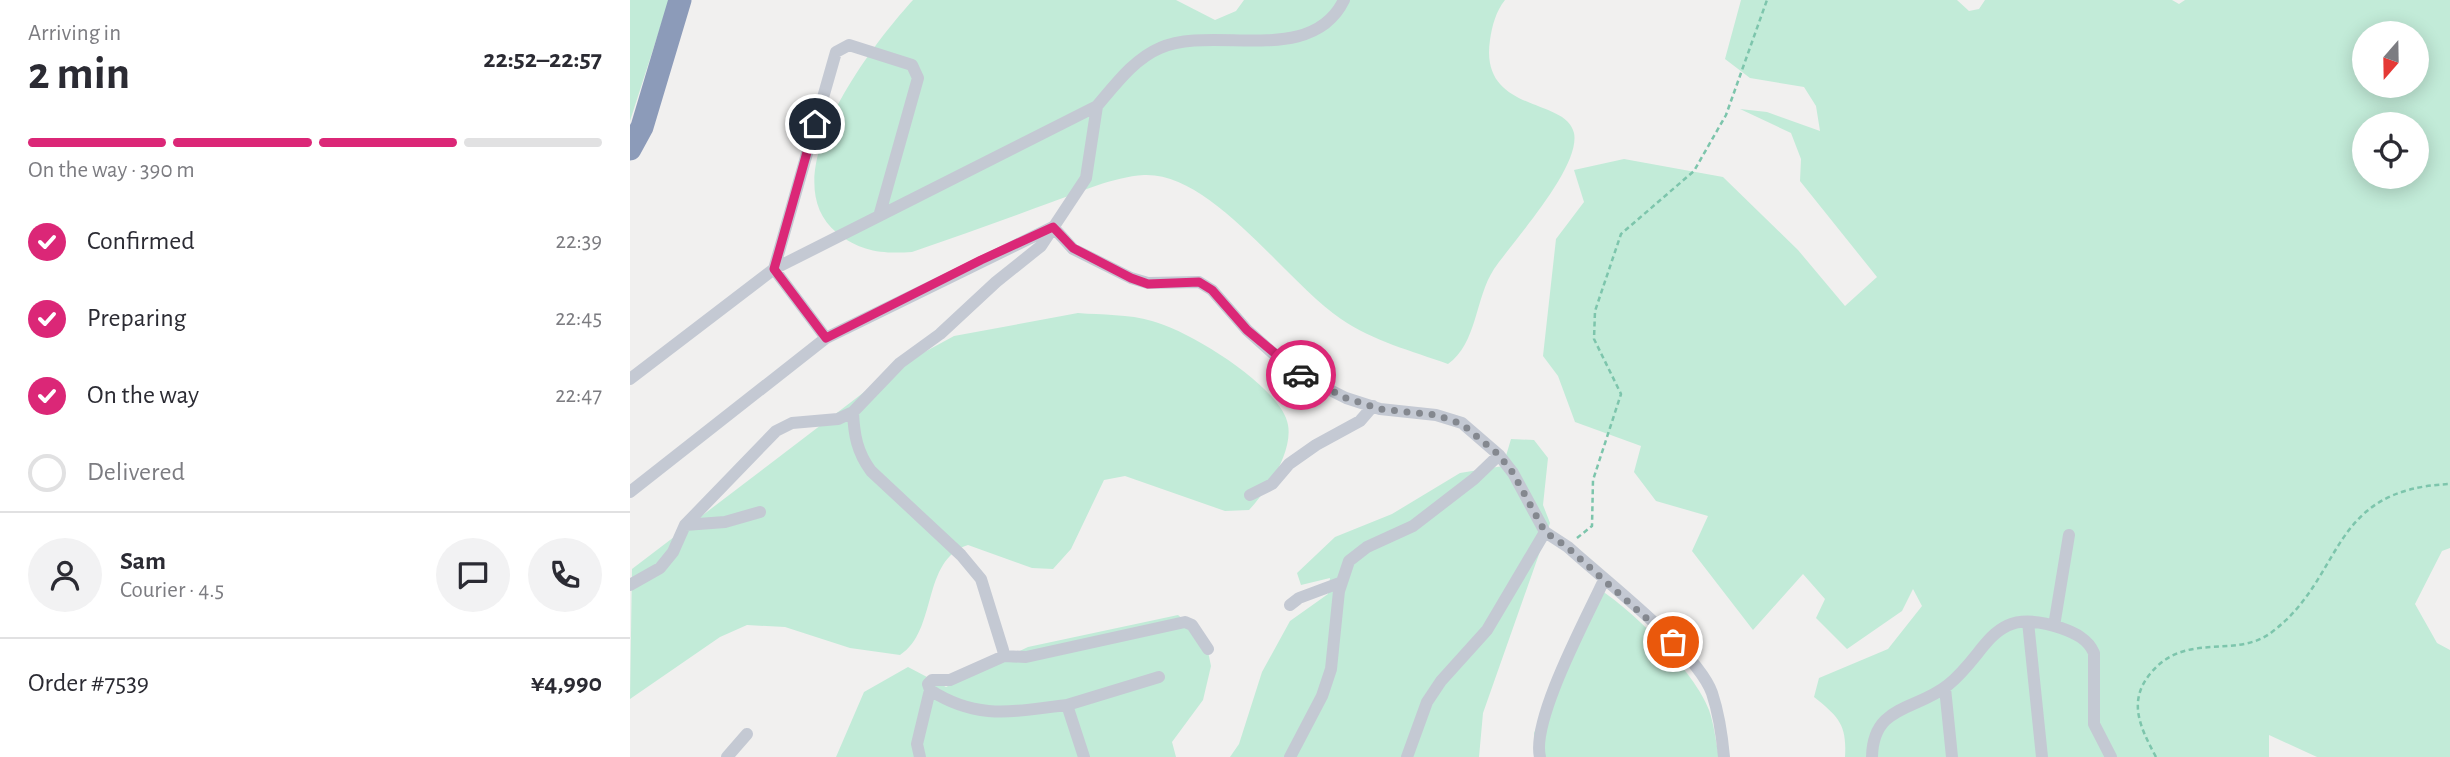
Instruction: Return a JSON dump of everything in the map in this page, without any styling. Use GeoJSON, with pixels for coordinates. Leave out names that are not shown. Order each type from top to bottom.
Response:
{"type":"FeatureCollection","features":[{"type":"Feature","properties":{"kind":"highway"},"geometry":{"type":"LineString","coordinates":[[630,149],[642,127],[680,0]]}},
{"type":"Feature","properties":{"kind":"street"},"geometry":{"type":"LineString","coordinates":[[630,379],[774,269],[880,213],[1097,106],[1126,73],[1159,48],[1180,42],[1252,42],[1312,32],[1331,19],[1344,0]]}},
{"type":"Feature","properties":{"kind":"street"},"geometry":{"type":"LineString","coordinates":[[774,269],[836,52],[849,45],[912,65],[917,70],[918,78],[880,213]]}},
{"type":"Feature","properties":{"kind":"street"},"geometry":{"type":"LineString","coordinates":[[630,585],[660,568],[673,552],[685,525],[776,431],[792,423],[838,419],[853,412],[900,363],[940,334],[996,282],[1041,246],[1086,178],[1097,106]]}},
{"type":"Feature","properties":{"kind":"street"},"geometry":{"type":"LineString","coordinates":[[630,492],[826,338],[1053,227]]}},
{"type":"Feature","properties":{"kind":"street"},"geometry":{"type":"LineString","coordinates":[[1053,227],[1073,248],[1131,278],[1148,284],[1199,282],[1212,290],[1247,330],[1306,378],[1346,398],[1373,407],[1436,415],[1462,424],[1499,455],[1513,473],[1545,532],[1567,547],[1690,657],[1711,691],[1721,729],[1724,757]]}},
{"type":"Feature","properties":{"kind":"street"},"geometry":{"type":"LineString","coordinates":[[774,269],[826,338]]}},
{"type":"Feature","properties":{"kind":"street"},"geometry":{"type":"LineString","coordinates":[[1250,495],[1272,484],[1289,464],[1360,421],[1373,407]]}},
{"type":"Feature","properties":{"kind":"street"},"geometry":{"type":"LineString","coordinates":[[853,412],[854,437],[863,460],[871,471],[961,555],[981,579],[1004,656]]}},
{"type":"Feature","properties":{"kind":"street"},"geometry":{"type":"LineString","coordinates":[[1290,757],[1322,696],[1331,669],[1342,582],[1349,561],[1367,547],[1413,526],[1474,479],[1499,455]]}},
{"type":"Feature","properties":{"kind":"street"},"geometry":{"type":"LineString","coordinates":[[685,525],[725,523],[760,512]]}},
{"type":"Feature","properties":{"kind":"street"},"geometry":{"type":"LineString","coordinates":[[1407,757],[1427,702],[1441,681],[1488,630],[1545,532]]}},
{"type":"Feature","properties":{"kind":"street"},"geometry":{"type":"LineString","coordinates":[[2054,626],[2069,535]]}},
{"type":"Feature","properties":{"kind":"street"},"geometry":{"type":"LineString","coordinates":[[1540,757],[1540,732],[1550,701],[1604,580]]}},
{"type":"Feature","properties":{"kind":"street"},"geometry":{"type":"LineString","coordinates":[[1290,606],[1299,598],[1342,582]]}},
{"type":"Feature","properties":{"kind":"street"},"geometry":{"type":"LineString","coordinates":[[920,757],[917,744],[930,691],[928,684],[932,680],[950,680],[1004,656],[1026,657],[1185,622],[1192,625],[1208,649]]}},
{"type":"Feature","properties":{"kind":"street"},"geometry":{"type":"LineString","coordinates":[[2028,622],[2042,757]]}},
{"type":"Feature","properties":{"kind":"street"},"geometry":{"type":"LineString","coordinates":[[1872,757],[1875,732],[1882,721],[1945,688],[1997,630],[2010,623],[2028,622],[2075,633],[2090,645],[2094,653],[2094,724],[2111,757]]}},
{"type":"Feature","properties":{"kind":"street"},"geometry":{"type":"LineString","coordinates":[[930,691],[949,702],[978,712],[1005,713],[1067,705],[1159,677]]}},
{"type":"Feature","properties":{"kind":"street"},"geometry":{"type":"LineString","coordinates":[[1945,688],[1952,757]]}},
{"type":"Feature","properties":{"kind":"street"},"geometry":{"type":"LineString","coordinates":[[1067,705],[1084,757]]}},
{"type":"Feature","properties":{"kind":"street"},"geometry":{"type":"LineString","coordinates":[[727,757],[747,734]]}},
{"type":"Feature","properties":{"kind":"path"},"geometry":{"type":"LineString","coordinates":[[1567,547],[1591,526],[1593,480],[1621,394],[1594,339],[1595,311],[1621,234],[1694,171],[1726,115],[1767,0]]}},
{"type":"Feature","properties":{"kind":"path"},"geometry":{"type":"LineString","coordinates":[[2156,757],[2140,728],[2137,709],[2139,693],[2150,673],[2172,655],[2192,647],[2248,642],[2269,635],[2293,615],[2349,527],[2382,500],[2406,489],[2450,484]]}},
{"type":"Feature","properties":{"kind":"green space"},"geometry":{"type":"Polygon","coordinates":[[[630,0],[669,0],[630,121],[630,0]]]}},
{"type":"Feature","properties":{"kind":"green space"},"geometry":{"type":"Polygon","coordinates":[[[913,0],[1176,0],[1215,20],[1236,11],[1244,0],[1505,0],[1495,19],[1490,40],[1490,64],[1497,81],[1525,101],[1568,122],[1574,133],[1573,147],[1557,183],[1494,269],[1465,345],[1448,364],[1353,327],[1319,302],[1221,209],[1196,191],[1170,179],[1144,175],[1120,179],[912,252],[891,253],[864,248],[837,233],[819,209],[814,179],[820,147],[834,112],[853,79],[913,0]]]}},
{"type":"Feature","properties":{"kind":"green space"},"geometry":{"type":"Polygon","coordinates":[[[1741,0],[1957,0],[1969,11],[1979,9],[1985,0],[2172,0],[2179,4],[2185,0],[2450,0],[2450,548],[2442,551],[2415,604],[2437,643],[2450,650],[2450,757],[2317,757],[2269,735],[2269,757],[1845,757],[1845,737],[1840,722],[1814,697],[1819,678],[1888,649],[1922,606],[1913,589],[1902,611],[1847,649],[1816,618],[1825,599],[1803,574],[1753,630],[1692,551],[1708,516],[1656,501],[1634,472],[1641,446],[1575,422],[1558,376],[1543,356],[1556,239],[1584,202],[1574,170],[1624,159],[1723,177],[1798,250],[1845,306],[1877,277],[1800,181],[1801,159],[1791,133],[1740,109],[1767,112],[1820,131],[1816,106],[1804,87],[1750,78],[1725,59],[1741,0]]]}},
{"type":"Feature","properties":{"kind":"green space"},"geometry":{"type":"Polygon","coordinates":[[[1078,313],[1134,317],[1168,326],[1231,362],[1269,394],[1282,410],[1288,425],[1287,447],[1271,482],[1249,510],[1225,511],[1125,476],[1104,480],[1071,549],[1053,569],[1032,568],[968,545],[953,553],[936,580],[920,630],[912,644],[900,655],[850,648],[785,627],[747,625],[720,637],[630,699],[632,569],[897,367],[954,336],[1078,313]]]}},
{"type":"Feature","properties":{"kind":"green space"},"geometry":{"type":"Polygon","coordinates":[[[1511,439],[1534,440],[1548,458],[1543,505],[1550,523],[1483,713],[1479,757],[1230,757],[1239,744],[1262,672],[1290,621],[1328,594],[1330,578],[1301,585],[1297,573],[1335,537],[1392,514],[1460,473],[1503,466],[1511,439]]]}},
{"type":"Feature","properties":{"kind":"green space"},"geometry":{"type":"Polygon","coordinates":[[[1597,588],[1644,625],[1691,678],[1709,710],[1719,757],[1535,757],[1534,733],[1597,588]]]}},
{"type":"Feature","properties":{"kind":"green space"},"geometry":{"type":"Polygon","coordinates":[[[1178,615],[1205,637],[1211,666],[1203,700],[1172,742],[1176,757],[836,757],[864,692],[908,667],[946,687],[1028,647],[1178,615]]]}},
{"type":"Feature","properties":{"kind":"way so far"},"geometry":{"type":"LineString","coordinates":[[1301,375],[1346,398],[1380,409],[1436,415],[1462,424],[1481,437],[1513,473],[1545,532],[1567,547],[1673,642]]}},
{"type":"Feature","properties":{"kind":"route"},"geometry":{"type":"LineString","coordinates":[[815,124],[774,269],[826,338],[1053,227],[1063,242],[1131,278],[1148,284],[1199,282],[1212,290],[1247,330],[1301,375]]}}]}
